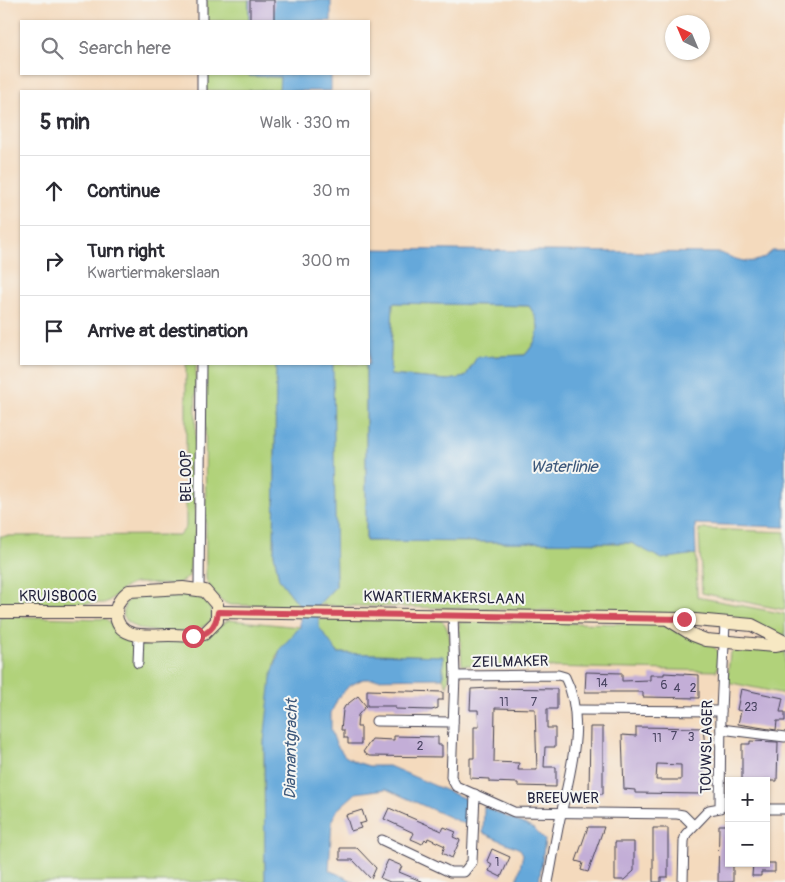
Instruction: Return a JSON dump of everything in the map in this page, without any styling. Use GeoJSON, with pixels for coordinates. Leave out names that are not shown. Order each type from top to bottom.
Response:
{"type":"FeatureCollection","features":[{"type":"Feature","properties":{"kind":"main road"},"geometry":{"type":"LineString","coordinates":[[199,589],[211,596],[218,612],[214,626],[204,634],[139,636],[126,631],[119,625],[116,612],[120,599],[128,591],[199,589]]}},
{"type":"Feature","properties":{"kind":"main road","name":"KRUISBOOG"},"geometry":{"type":"LineString","coordinates":[[0,612],[116,612]]}},
{"type":"Feature","properties":{"kind":"main road","name":"KWARTIERMAKERSLAAN"},"geometry":{"type":"LineString","coordinates":[[218,612],[655,617],[669,620],[684,619],[752,625],[785,643]]}},
{"type":"Feature","properties":{"kind":"main road","name":"KWARTIERMAKERSLAAN"},"geometry":{"type":"LineString","coordinates":[[669,620],[693,635],[724,642],[774,646],[785,643]]}},
{"type":"Feature","properties":{"kind":"street"},"geometry":{"type":"LineString","coordinates":[[202,0],[202,20]]}},
{"type":"Feature","properties":{"kind":"street"},"geometry":{"type":"LineString","coordinates":[[202,75],[202,90]]}},
{"type":"Feature","properties":{"kind":"street","name":"BELOOP"},"geometry":{"type":"LineString","coordinates":[[199,589],[201,365]]}},
{"type":"Feature","properties":{"kind":"street","name":"BREEUWER"},"geometry":{"type":"LineString","coordinates":[[453,615],[455,676],[452,782],[514,812],[561,811],[677,814],[683,816],[694,825]]}},
{"type":"Feature","properties":{"kind":"street","name":"TOUWSLAGER"},"geometry":{"type":"LineString","coordinates":[[683,882],[684,837],[710,810],[725,809],[721,711],[725,622]]}},
{"type":"Feature","properties":{"kind":"street"},"geometry":{"type":"LineString","coordinates":[[138,663],[139,636]]}},
{"type":"Feature","properties":{"kind":"street","name":"ZEILMAKER"},"geometry":{"type":"LineString","coordinates":[[455,676],[558,675],[565,677],[575,710],[573,762],[561,811],[548,882]]}},
{"type":"Feature","properties":{"kind":"street"},"geometry":{"type":"LineString","coordinates":[[575,710],[721,711]]}},
{"type":"Feature","properties":{"kind":"street"},"geometry":{"type":"LineString","coordinates":[[376,721],[453,722]]}},
{"type":"Feature","properties":{"kind":"street"},"geometry":{"type":"LineString","coordinates":[[721,729],[785,737]]}},
{"type":"Feature","properties":{"kind":"street"},"geometry":{"type":"LineString","coordinates":[[382,840],[450,872],[464,872],[472,862],[475,794]]}},
{"type":"Feature","properties":{"kind":"street"},"geometry":{"type":"LineString","coordinates":[[770,809],[785,809]]}},
{"type":"Feature","properties":{"kind":"green space"},"geometry":{"type":"Polygon","coordinates":[[[206,0],[249,0],[249,20],[206,20],[206,0]]]}},
{"type":"Feature","properties":{"kind":"green space"},"geometry":{"type":"Polygon","coordinates":[[[206,75],[280,77],[280,90],[206,90],[206,75]]]}},
{"type":"Feature","properties":{"kind":"green space"},"geometry":{"type":"Polygon","coordinates":[[[393,303],[529,306],[538,326],[537,337],[525,355],[477,357],[465,377],[448,380],[390,375],[393,303]]]}},
{"type":"Feature","properties":{"kind":"green space"},"geometry":{"type":"Polygon","coordinates":[[[186,365],[196,365],[195,529],[189,576],[178,583],[171,584],[131,584],[104,603],[0,605],[0,536],[180,535],[186,527],[186,365]]]}},
{"type":"Feature","properties":{"kind":"green space"},"geometry":{"type":"Polygon","coordinates":[[[205,365],[276,365],[274,554],[279,579],[300,606],[230,605],[221,601],[206,579],[205,365]]]}},
{"type":"Feature","properties":{"kind":"green space"},"geometry":{"type":"Polygon","coordinates":[[[332,365],[366,365],[366,541],[631,543],[662,558],[696,554],[697,597],[785,614],[785,638],[659,613],[318,605],[336,586],[332,365]]]}},
{"type":"Feature","properties":{"kind":"green space"},"geometry":{"type":"Polygon","coordinates":[[[699,529],[785,532],[785,610],[702,593],[699,529]]]}},
{"type":"Feature","properties":{"kind":"green space"},"geometry":{"type":"Polygon","coordinates":[[[192,593],[207,604],[212,613],[212,618],[202,627],[183,631],[159,632],[137,627],[128,622],[123,615],[125,603],[133,597],[192,593]]]}},
{"type":"Feature","properties":{"kind":"green space"},"geometry":{"type":"Polygon","coordinates":[[[0,616],[106,619],[127,637],[130,644],[149,644],[220,625],[229,620],[300,627],[276,656],[264,742],[265,882],[0,882],[0,616]]]}},
{"type":"Feature","properties":{"kind":"green space"},"geometry":{"type":"Polygon","coordinates":[[[318,619],[441,620],[448,632],[451,651],[447,686],[443,678],[443,656],[338,653],[318,627],[318,619]]]}},
{"type":"Feature","properties":{"kind":"green space"},"geometry":{"type":"Polygon","coordinates":[[[459,622],[654,624],[689,633],[713,646],[719,652],[717,671],[462,665],[459,622]]]}},
{"type":"Feature","properties":{"kind":"green space"},"geometry":{"type":"Polygon","coordinates":[[[740,646],[785,650],[785,694],[727,682],[730,654],[740,646]]]}},
{"type":"Feature","properties":{"kind":"water"},"geometry":{"type":"Polygon","coordinates":[[[249,0],[331,0],[331,20],[249,20],[249,0]]]}},
{"type":"Feature","properties":{"kind":"water"},"geometry":{"type":"Polygon","coordinates":[[[331,75],[331,90],[279,90],[280,77],[249,76],[331,75]]]}},
{"type":"Feature","properties":{"kind":"water","name":"Waterlinie"},"geometry":{"type":"Polygon","coordinates":[[[370,249],[721,253],[742,261],[760,259],[772,251],[785,251],[785,527],[695,524],[696,554],[662,559],[631,543],[366,541],[366,365],[370,365],[370,249]],[[393,303],[390,375],[448,380],[465,377],[477,357],[525,355],[537,337],[538,325],[529,306],[393,303]]]}},
{"type":"Feature","properties":{"kind":"water","name":"Diamantgracht"},"geometry":{"type":"Polygon","coordinates":[[[276,365],[333,365],[336,586],[318,605],[319,627],[338,653],[443,656],[443,678],[363,679],[349,686],[338,698],[331,713],[331,730],[336,744],[345,756],[356,762],[369,766],[389,766],[468,800],[467,825],[386,789],[356,793],[337,810],[332,820],[329,870],[355,882],[265,882],[264,742],[271,678],[280,649],[300,627],[300,606],[279,579],[274,554],[276,365]]]}},
{"type":"Feature","properties":{"kind":"water"},"geometry":{"type":"Polygon","coordinates":[[[484,807],[533,828],[545,840],[539,882],[517,882],[523,854],[520,849],[483,833],[484,807]]]}},
{"type":"Feature","properties":{"kind":"building"},"geometry":{"type":"Polygon","coordinates":[[[250,0],[274,0],[274,20],[250,20],[250,0]]]}},
{"type":"Feature","properties":{"kind":"building"},"geometry":{"type":"Polygon","coordinates":[[[586,672],[622,673],[622,681],[650,680],[650,675],[664,675],[664,673],[699,675],[699,698],[643,697],[643,692],[585,692],[586,672]]]}},
{"type":"Feature","properties":{"kind":"building"},"geometry":{"type":"Polygon","coordinates":[[[471,689],[557,689],[557,709],[547,709],[547,728],[555,728],[555,747],[545,747],[544,767],[556,767],[556,787],[518,786],[518,783],[489,782],[489,779],[470,778],[470,758],[474,758],[474,727],[479,727],[478,710],[470,710],[471,689]],[[495,708],[494,762],[519,763],[518,770],[537,770],[535,709],[495,708]]]}},
{"type":"Feature","properties":{"kind":"building"},"geometry":{"type":"Polygon","coordinates":[[[741,689],[783,698],[780,712],[785,712],[785,721],[777,721],[776,730],[738,724],[741,711],[737,710],[741,689]]]}},
{"type":"Feature","properties":{"kind":"building"},"geometry":{"type":"Polygon","coordinates":[[[367,690],[443,692],[443,700],[438,700],[438,708],[432,710],[395,709],[395,706],[367,706],[367,690]]]}},
{"type":"Feature","properties":{"kind":"building"},"geometry":{"type":"Polygon","coordinates":[[[358,696],[366,706],[358,715],[357,727],[361,727],[361,744],[348,744],[348,738],[344,738],[344,730],[341,730],[343,710],[345,706],[358,696]]]}},
{"type":"Feature","properties":{"kind":"building"},"geometry":{"type":"Polygon","coordinates":[[[590,727],[603,727],[603,794],[589,794],[590,727]]]}},
{"type":"Feature","properties":{"kind":"building"},"geometry":{"type":"Polygon","coordinates":[[[636,727],[703,728],[707,765],[703,765],[702,794],[635,793],[635,790],[624,789],[622,735],[636,736],[636,727]],[[657,764],[656,780],[681,780],[681,765],[657,764]]]}},
{"type":"Feature","properties":{"kind":"building"},"geometry":{"type":"Polygon","coordinates":[[[394,736],[438,737],[438,745],[442,745],[442,757],[369,756],[363,752],[372,739],[394,740],[394,736]]]}},
{"type":"Feature","properties":{"kind":"building"},"geometry":{"type":"Polygon","coordinates":[[[750,741],[778,742],[777,781],[770,781],[770,777],[742,777],[742,744],[750,744],[750,741]]]}},
{"type":"Feature","properties":{"kind":"building"},"geometry":{"type":"Polygon","coordinates":[[[389,808],[442,831],[444,827],[456,832],[453,837],[460,840],[452,858],[442,853],[445,846],[428,838],[422,844],[411,839],[414,833],[384,819],[389,808]]]}},
{"type":"Feature","properties":{"kind":"building"},"geometry":{"type":"Polygon","coordinates":[[[362,810],[366,822],[359,824],[361,828],[351,831],[346,815],[362,810]]]}},
{"type":"Feature","properties":{"kind":"building"},"geometry":{"type":"Polygon","coordinates":[[[719,825],[725,825],[725,867],[733,867],[733,882],[718,882],[719,825]]]}},
{"type":"Feature","properties":{"kind":"building"},"geometry":{"type":"Polygon","coordinates":[[[588,827],[604,827],[588,872],[581,870],[583,863],[576,861],[588,827]]]}},
{"type":"Feature","properties":{"kind":"building"},"geometry":{"type":"Polygon","coordinates":[[[653,828],[668,828],[668,877],[661,877],[661,882],[653,882],[653,828]]]}},
{"type":"Feature","properties":{"kind":"building"},"geometry":{"type":"Polygon","coordinates":[[[615,842],[634,842],[634,871],[624,880],[615,880],[615,842]]]}},
{"type":"Feature","properties":{"kind":"building"},"geometry":{"type":"Polygon","coordinates":[[[340,848],[357,848],[376,868],[371,879],[353,860],[340,860],[340,848]]]}},
{"type":"Feature","properties":{"kind":"building"},"geometry":{"type":"Polygon","coordinates":[[[492,849],[510,857],[501,877],[489,871],[492,864],[487,861],[492,849]]]}},
{"type":"Feature","properties":{"kind":"building"},"geometry":{"type":"Polygon","coordinates":[[[388,860],[402,866],[399,872],[423,882],[390,882],[380,878],[388,860]]]}},
{"type":"Feature","properties":{"kind":"building"},"geometry":{"type":"Polygon","coordinates":[[[770,863],[775,863],[775,872],[761,872],[761,876],[752,876],[753,867],[770,867],[770,863]]]}},
{"type":"Feature","properties":{"kind":"route"},"geometry":{"type":"LineString","coordinates":[[193,636],[209,631],[217,621],[218,612],[655,617],[669,620],[684,619]]}}]}
